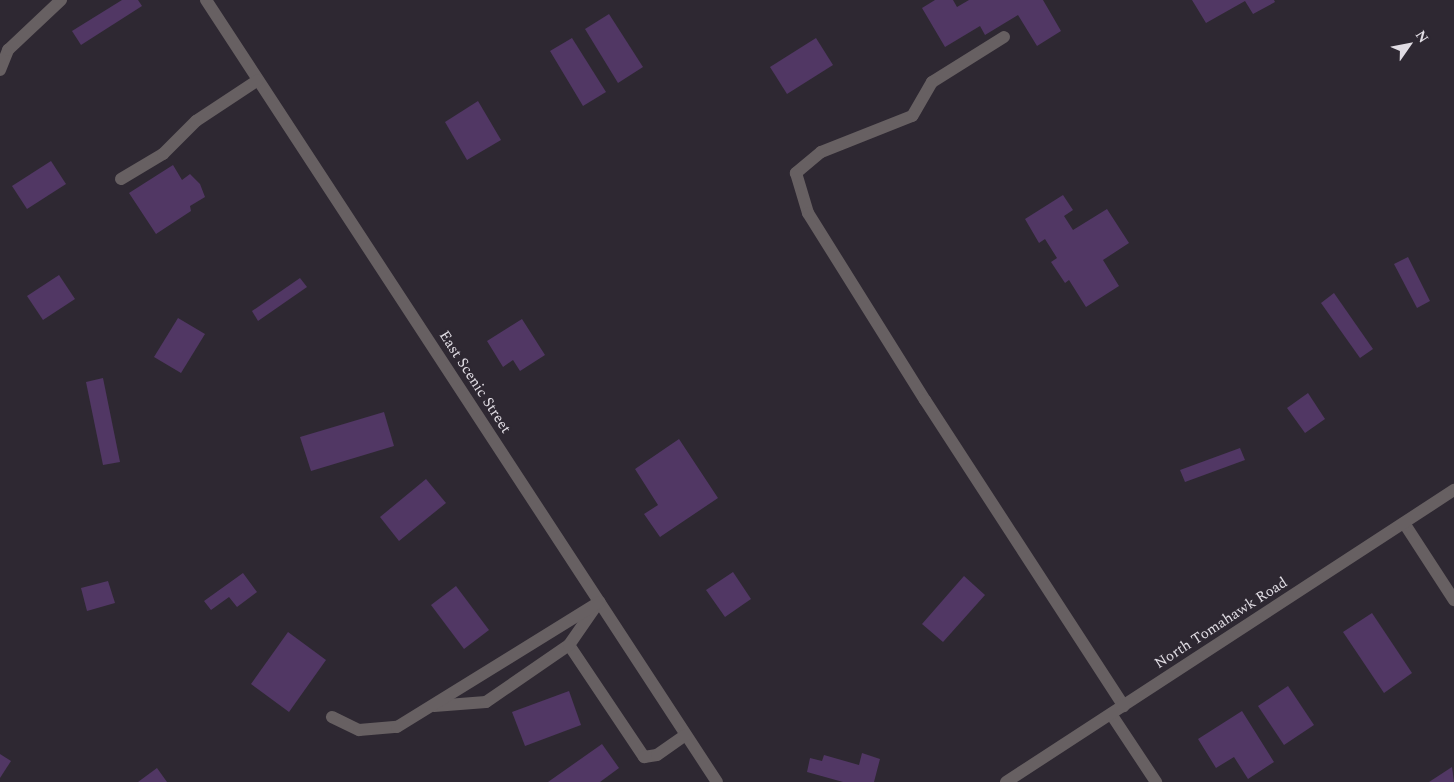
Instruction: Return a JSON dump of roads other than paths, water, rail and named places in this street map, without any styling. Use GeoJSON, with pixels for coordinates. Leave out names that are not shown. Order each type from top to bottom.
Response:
{"type":"FeatureCollection","features":[{"type":"Feature","properties":{"kind":"street"},"geometry":{"type":"LineString","coordinates":[[0,70],[8,50],[61,0]]}},
{"type":"Feature","properties":{"kind":"street","name":"East Scenic Street"},"geometry":{"type":"LineString","coordinates":[[206,0],[717,782]]}},
{"type":"Feature","properties":{"kind":"street"},"geometry":{"type":"LineString","coordinates":[[1004,36],[932,82],[912,116],[821,152],[796,173],[808,213],[925,400],[1124,706]]}},
{"type":"Feature","properties":{"kind":"street"},"geometry":{"type":"LineString","coordinates":[[121,179],[162,154],[196,121],[258,80]]}},
{"type":"Feature","properties":{"kind":"street","name":"North Tomahawk Road"},"geometry":{"type":"LineString","coordinates":[[1006,782],[1454,490]]}},
{"type":"Feature","properties":{"kind":"street"},"geometry":{"type":"LineString","coordinates":[[1404,523],[1454,600]]}},
{"type":"Feature","properties":{"kind":"street"},"geometry":{"type":"LineString","coordinates":[[431,706],[486,702],[570,645],[599,602]]}},
{"type":"Feature","properties":{"kind":"street"},"geometry":{"type":"LineString","coordinates":[[332,717],[358,730],[397,727],[599,602]]}},
{"type":"Feature","properties":{"kind":"street"},"geometry":{"type":"LineString","coordinates":[[570,645],[644,757],[657,755],[686,735]]}},
{"type":"Feature","properties":{"kind":"street"},"geometry":{"type":"LineString","coordinates":[[1111,714],[1156,782]]}}]}
